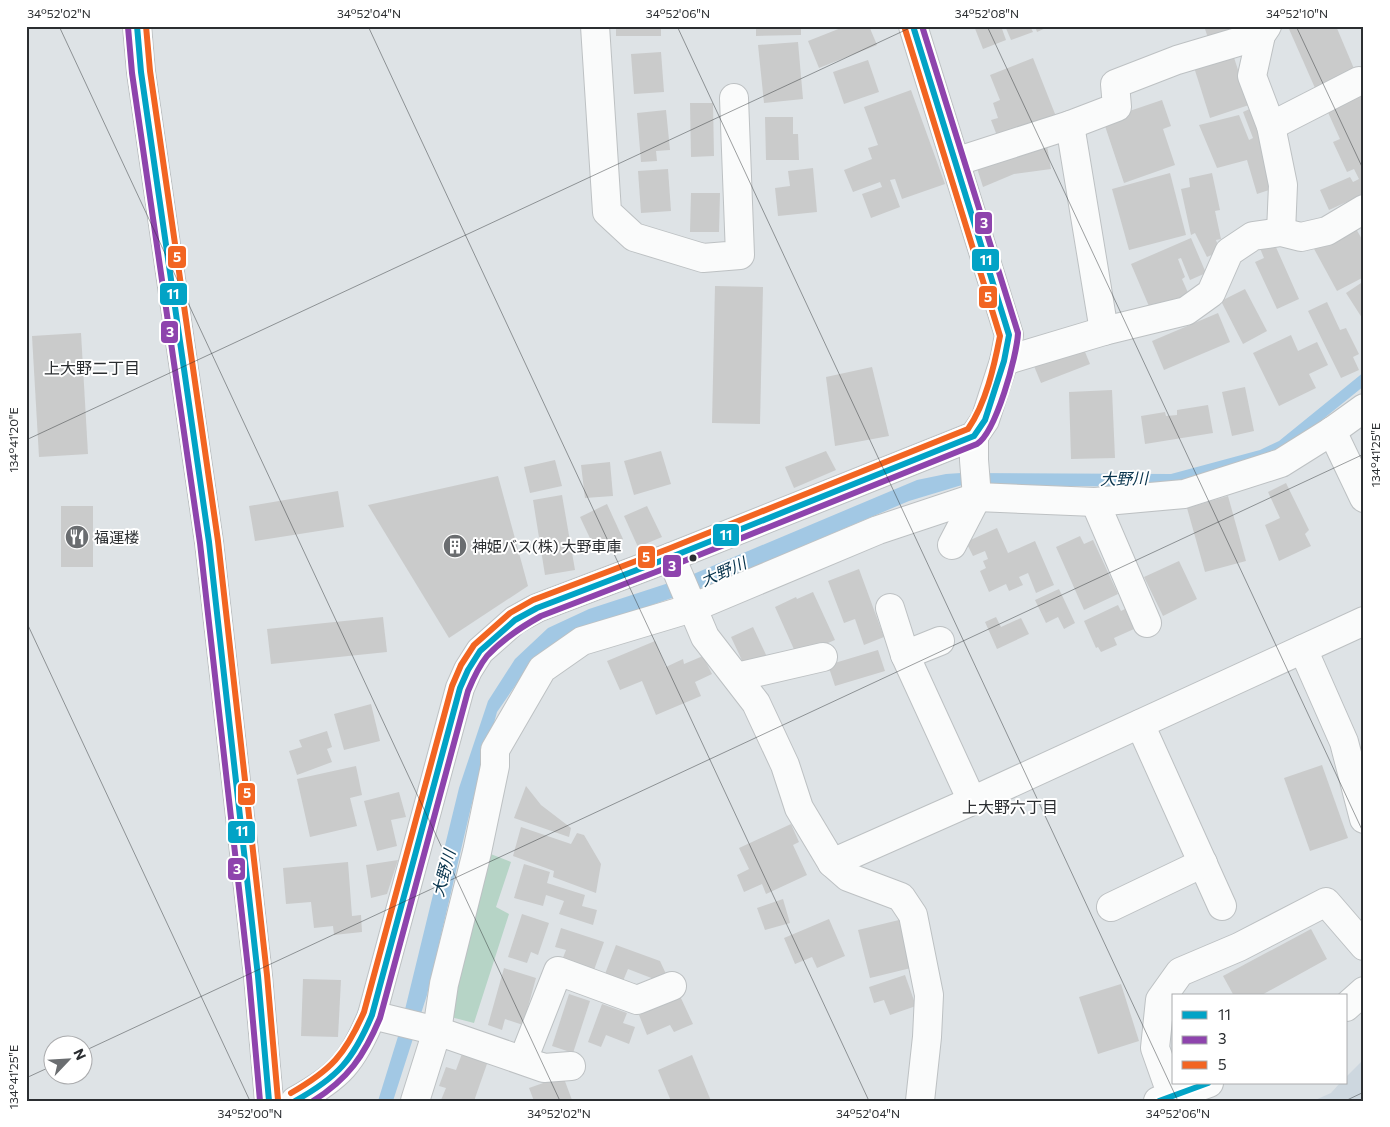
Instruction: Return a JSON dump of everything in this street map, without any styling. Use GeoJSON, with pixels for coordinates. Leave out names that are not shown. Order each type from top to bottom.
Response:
{"type":"FeatureCollection","features":[{"type":"Feature","properties":{"kind":"street"},"geometry":{"type":"LineString","coordinates":[[137,26],[141,72],[209,542],[258,976],[270,1101]]}},
{"type":"Feature","properties":{"kind":"street"},"geometry":{"type":"LineString","coordinates":[[595,26],[607,212],[634,236],[703,258],[740,255],[734,98]]}},
{"type":"Feature","properties":{"kind":"street"},"geometry":{"type":"LineString","coordinates":[[913,26],[1010,335],[1004,361],[974,448],[977,497],[952,545]]}},
{"type":"Feature","properties":{"kind":"street"},"geometry":{"type":"LineString","coordinates":[[956,162],[1117,108],[1116,84],[1177,60],[1264,30]]}},
{"type":"Feature","properties":{"kind":"street"},"geometry":{"type":"LineString","coordinates":[[1264,30],[1252,76],[1271,126],[1283,185],[1281,232]]}},
{"type":"Feature","properties":{"kind":"street"},"geometry":{"type":"LineString","coordinates":[[1271,126],[1358,81]]}},
{"type":"Feature","properties":{"kind":"street"},"geometry":{"type":"LineString","coordinates":[[1070,125],[1104,331]]}},
{"type":"Feature","properties":{"kind":"street"},"geometry":{"type":"LineString","coordinates":[[1004,361],[1104,331],[1186,311],[1211,293],[1228,252],[1253,236],[1281,232],[1301,237],[1360,220]]}},
{"type":"Feature","properties":{"kind":"street"},"geometry":{"type":"LineString","coordinates":[[415,1101],[437,1031],[444,984],[477,852],[495,766],[495,750],[542,670],[582,641],[692,608],[878,530],[977,497],[1095,502],[1184,494],[1281,463],[1364,408]]}},
{"type":"Feature","properties":{"kind":"street"},"geometry":{"type":"LineString","coordinates":[[1332,431],[1364,498]]}},
{"type":"Feature","properties":{"kind":"street"},"geometry":{"type":"LineString","coordinates":[[295,1101],[324,1084],[350,1060],[362,1039],[372,1015],[460,688],[468,670],[480,651],[515,620],[537,608],[671,557],[974,448]]}},
{"type":"Feature","properties":{"kind":"street"},"geometry":{"type":"LineString","coordinates":[[1095,502],[1147,622]]}},
{"type":"Feature","properties":{"kind":"street"},"geometry":{"type":"LineString","coordinates":[[671,557],[706,637],[756,703],[781,756],[798,808],[832,862],[848,877],[901,896],[913,915],[929,995],[927,1037],[920,1101]]}},
{"type":"Feature","properties":{"kind":"street"},"geometry":{"type":"LineString","coordinates":[[890,608],[905,655],[972,800]]}},
{"type":"Feature","properties":{"kind":"street"},"geometry":{"type":"LineString","coordinates":[[832,862],[1364,621]]}},
{"type":"Feature","properties":{"kind":"street"},"geometry":{"type":"LineString","coordinates":[[905,655],[940,641]]}},
{"type":"Feature","properties":{"kind":"street"},"geometry":{"type":"LineString","coordinates":[[1302,649],[1354,737],[1364,819]]}},
{"type":"Feature","properties":{"kind":"street"},"geometry":{"type":"LineString","coordinates":[[737,677],[823,657]]}},
{"type":"Feature","properties":{"kind":"street"},"geometry":{"type":"LineString","coordinates":[[1140,724],[1222,906]]}},
{"type":"Feature","properties":{"kind":"street"},"geometry":{"type":"LineString","coordinates":[[1111,907],[1203,863]]}},
{"type":"Feature","properties":{"kind":"street"},"geometry":{"type":"LineString","coordinates":[[1206,1084],[1165,1098],[1155,1048],[1160,1000],[1180,972],[1239,947],[1326,902],[1364,946]]}},
{"type":"Feature","properties":{"kind":"street"},"geometry":{"type":"LineString","coordinates":[[523,1060],[558,971],[637,1000],[672,986]]}},
{"type":"Feature","properties":{"kind":"street"},"geometry":{"type":"LineString","coordinates":[[1348,1005],[1364,991]]}},
{"type":"Feature","properties":{"kind":"street"},"geometry":{"type":"LineString","coordinates":[[372,1015],[437,1031],[544,1068],[571,1066]]}},
{"type":"Feature","properties":{"kind":"shaded area"},"geometry":{"type":"Polygon","coordinates":[[[1364,1059],[1364,1101],[1313,1101],[1331,1093],[1339,1084],[1348,1084],[1348,1075],[1364,1059]]]}},
{"type":"Feature","properties":{"kind":"green space"},"geometry":{"type":"Polygon","coordinates":[[[488,853],[511,862],[496,907],[509,914],[474,1023],[447,1016],[488,853]]]}},
{"type":"Feature","properties":{"kind":"water","name":"大野川"},"geometry":{"type":"Polygon","coordinates":[[[1364,372],[1364,386],[1307,432],[1264,462],[1170,487],[962,485],[909,501],[715,583],[571,633],[544,650],[524,673],[497,712],[471,807],[427,995],[393,1101],[378,1101],[400,1030],[459,788],[488,701],[515,659],[548,628],[589,609],[684,578],[917,480],[961,473],[1171,474],[1260,450],[1279,441],[1364,372]]]}},
{"type":"Feature","properties":{"kind":"building"},"geometry":{"type":"Polygon","coordinates":[[[616,26],[661,26],[661,36],[616,36],[616,26]]]}},
{"type":"Feature","properties":{"kind":"building"},"geometry":{"type":"Polygon","coordinates":[[[756,26],[801,26],[801,35],[756,36],[756,26]]]}},
{"type":"Feature","properties":{"kind":"building"},"geometry":{"type":"Polygon","coordinates":[[[846,26],[869,26],[877,45],[819,68],[808,41],[846,26]]]}},
{"type":"Feature","properties":{"kind":"building"},"geometry":{"type":"Polygon","coordinates":[[[974,26],[1001,26],[1006,40],[983,49],[974,26]]]}},
{"type":"Feature","properties":{"kind":"building"},"geometry":{"type":"Polygon","coordinates":[[[1005,26],[1030,26],[1033,32],[1011,40],[1005,26]]]}},
{"type":"Feature","properties":{"kind":"building"},"geometry":{"type":"Polygon","coordinates":[[[1035,26],[1050,26],[1037,32],[1035,26]]]}},
{"type":"Feature","properties":{"kind":"building"},"geometry":{"type":"Polygon","coordinates":[[[1204,26],[1246,26],[1210,44],[1204,26]]]}},
{"type":"Feature","properties":{"kind":"building"},"geometry":{"type":"Polygon","coordinates":[[[1295,26],[1336,26],[1355,71],[1315,88],[1289,29],[1295,26]]]}},
{"type":"Feature","properties":{"kind":"building"},"geometry":{"type":"Polygon","coordinates":[[[798,42],[803,99],[764,103],[758,45],[798,42]]]}},
{"type":"Feature","properties":{"kind":"building"},"geometry":{"type":"Polygon","coordinates":[[[1232,51],[1249,105],[1210,118],[1193,64],[1232,51]]]}},
{"type":"Feature","properties":{"kind":"building"},"geometry":{"type":"Polygon","coordinates":[[[661,52],[664,92],[634,94],[631,54],[661,52]]]}},
{"type":"Feature","properties":{"kind":"building"},"geometry":{"type":"Polygon","coordinates":[[[1033,58],[1057,119],[999,141],[991,120],[998,118],[993,103],[1000,100],[990,75],[1033,58]]]}},
{"type":"Feature","properties":{"kind":"building"},"geometry":{"type":"Polygon","coordinates":[[[868,60],[879,92],[844,104],[833,72],[868,60]]]}},
{"type":"Feature","properties":{"kind":"building"},"geometry":{"type":"Polygon","coordinates":[[[911,90],[945,184],[902,199],[895,179],[890,180],[900,207],[871,218],[862,194],[882,187],[880,182],[853,192],[844,170],[872,159],[868,148],[878,145],[864,107],[911,90]]]}},
{"type":"Feature","properties":{"kind":"building"},"geometry":{"type":"Polygon","coordinates":[[[1364,91],[1364,194],[1329,210],[1320,190],[1350,177],[1353,182],[1359,179],[1354,169],[1347,172],[1333,142],[1340,139],[1326,108],[1364,91]]]}},
{"type":"Feature","properties":{"kind":"building"},"geometry":{"type":"Polygon","coordinates":[[[1162,100],[1171,126],[1163,129],[1175,165],[1124,183],[1103,120],[1162,100]]]}},
{"type":"Feature","properties":{"kind":"building"},"geometry":{"type":"Polygon","coordinates":[[[690,103],[713,103],[714,156],[691,157],[690,103]]]}},
{"type":"Feature","properties":{"kind":"building"},"geometry":{"type":"Polygon","coordinates":[[[1254,107],[1275,188],[1257,194],[1247,160],[1217,168],[1199,125],[1239,115],[1249,140],[1253,138],[1243,112],[1254,107]]]}},
{"type":"Feature","properties":{"kind":"building"},"geometry":{"type":"Polygon","coordinates":[[[666,110],[670,150],[656,151],[657,161],[641,162],[637,113],[666,110]]]}},
{"type":"Feature","properties":{"kind":"building"},"geometry":{"type":"Polygon","coordinates":[[[765,117],[793,117],[793,134],[798,134],[799,160],[766,160],[765,117]]]}},
{"type":"Feature","properties":{"kind":"building"},"geometry":{"type":"Polygon","coordinates":[[[1046,140],[1051,169],[1014,174],[983,187],[976,165],[1046,140]]]}},
{"type":"Feature","properties":{"kind":"building"},"geometry":{"type":"Polygon","coordinates":[[[813,168],[817,212],[778,216],[775,188],[790,186],[788,171],[813,168]]]}},
{"type":"Feature","properties":{"kind":"building"},"geometry":{"type":"Polygon","coordinates":[[[668,169],[671,211],[641,213],[638,171],[668,169]]]}},
{"type":"Feature","properties":{"kind":"building"},"geometry":{"type":"Polygon","coordinates":[[[1170,173],[1186,235],[1129,250],[1112,189],[1170,173]]]}},
{"type":"Feature","properties":{"kind":"building"},"geometry":{"type":"Polygon","coordinates":[[[1212,173],[1220,210],[1215,211],[1221,239],[1216,240],[1220,251],[1207,257],[1195,233],[1191,235],[1181,189],[1190,187],[1189,178],[1212,173]]]}},
{"type":"Feature","properties":{"kind":"building"},"geometry":{"type":"Polygon","coordinates":[[[691,193],[720,193],[719,232],[690,232],[691,193]]]}},
{"type":"Feature","properties":{"kind":"building"},"geometry":{"type":"Polygon","coordinates":[[[1354,225],[1364,243],[1364,277],[1337,291],[1313,247],[1354,225]]]}},
{"type":"Feature","properties":{"kind":"building"},"geometry":{"type":"Polygon","coordinates":[[[1191,238],[1206,273],[1190,280],[1181,258],[1178,259],[1185,277],[1182,279],[1189,295],[1151,311],[1131,264],[1191,238]]]}},
{"type":"Feature","properties":{"kind":"building"},"geometry":{"type":"Polygon","coordinates":[[[1275,245],[1299,299],[1277,309],[1255,262],[1264,258],[1259,246],[1275,245]]]}},
{"type":"Feature","properties":{"kind":"building"},"geometry":{"type":"Polygon","coordinates":[[[1364,281],[1364,321],[1346,293],[1364,281]]]}},
{"type":"Feature","properties":{"kind":"building"},"geometry":{"type":"Polygon","coordinates":[[[715,286],[763,287],[760,424],[712,423],[715,286]]]}},
{"type":"Feature","properties":{"kind":"building"},"geometry":{"type":"Polygon","coordinates":[[[1245,289],[1267,331],[1243,344],[1221,301],[1245,289]]]}},
{"type":"Feature","properties":{"kind":"building"},"geometry":{"type":"Polygon","coordinates":[[[1327,302],[1340,330],[1346,328],[1359,354],[1353,357],[1359,370],[1341,378],[1308,311],[1327,302]]]}},
{"type":"Feature","properties":{"kind":"building"},"geometry":{"type":"Polygon","coordinates":[[[1218,313],[1230,342],[1164,370],[1152,341],[1218,313]]]}},
{"type":"Feature","properties":{"kind":"building"},"geometry":{"type":"Polygon","coordinates":[[[81,333],[88,454],[39,457],[32,336],[81,333]]]}},
{"type":"Feature","properties":{"kind":"building"},"geometry":{"type":"Polygon","coordinates":[[[1291,335],[1298,351],[1317,342],[1328,365],[1309,374],[1316,388],[1279,406],[1253,353],[1291,335]]]}},
{"type":"Feature","properties":{"kind":"building"},"geometry":{"type":"Polygon","coordinates":[[[1083,347],[1090,364],[1041,383],[1034,366],[1083,347]]]}},
{"type":"Feature","properties":{"kind":"building"},"geometry":{"type":"Polygon","coordinates":[[[872,367],[889,436],[835,446],[826,377],[872,367]]]}},
{"type":"Feature","properties":{"kind":"building"},"geometry":{"type":"Polygon","coordinates":[[[1245,387],[1254,431],[1232,436],[1222,392],[1245,387]]]}},
{"type":"Feature","properties":{"kind":"building"},"geometry":{"type":"Polygon","coordinates":[[[1112,390],[1115,458],[1071,459],[1069,392],[1112,390]]]}},
{"type":"Feature","properties":{"kind":"building"},"geometry":{"type":"Polygon","coordinates":[[[1208,405],[1213,433],[1145,444],[1141,416],[1165,412],[1166,416],[1177,415],[1177,410],[1208,405]]]}},
{"type":"Feature","properties":{"kind":"building"},"geometry":{"type":"Polygon","coordinates":[[[661,451],[671,484],[634,495],[624,461],[661,451]]]}},
{"type":"Feature","properties":{"kind":"building"},"geometry":{"type":"Polygon","coordinates":[[[826,451],[836,470],[794,488],[785,467],[826,451]]]}},
{"type":"Feature","properties":{"kind":"building"},"geometry":{"type":"Polygon","coordinates":[[[555,460],[562,486],[530,493],[524,467],[555,460]]]}},
{"type":"Feature","properties":{"kind":"building"},"geometry":{"type":"Polygon","coordinates":[[[610,462],[613,496],[585,498],[581,465],[610,462]]]}},
{"type":"Feature","properties":{"kind":"building","name":"神姫バス(株) 大野車庫"},"geometry":{"type":"Polygon","coordinates":[[[498,476],[528,586],[449,638],[368,505],[498,476]]]}},
{"type":"Feature","properties":{"kind":"building"},"geometry":{"type":"Polygon","coordinates":[[[1286,483],[1309,530],[1305,534],[1311,546],[1279,561],[1265,525],[1280,518],[1268,492],[1286,483]]]}},
{"type":"Feature","properties":{"kind":"building"},"geometry":{"type":"Polygon","coordinates":[[[338,491],[344,527],[255,541],[249,506],[338,491]]]}},
{"type":"Feature","properties":{"kind":"building"},"geometry":{"type":"Polygon","coordinates":[[[562,495],[575,570],[545,575],[533,500],[562,495]]]}},
{"type":"Feature","properties":{"kind":"building"},"geometry":{"type":"Polygon","coordinates":[[[1228,496],[1246,561],[1205,572],[1187,508],[1228,496]]]}},
{"type":"Feature","properties":{"kind":"building"},"geometry":{"type":"Polygon","coordinates":[[[607,504],[623,539],[596,551],[580,517],[607,504]]]}},
{"type":"Feature","properties":{"kind":"building"},"geometry":{"type":"Polygon","coordinates":[[[61,506],[93,506],[93,567],[61,567],[61,506]]]}},
{"type":"Feature","properties":{"kind":"building"},"geometry":{"type":"Polygon","coordinates":[[[647,506],[662,537],[638,547],[624,516],[647,506]]]}},
{"type":"Feature","properties":{"kind":"building"},"geometry":{"type":"Polygon","coordinates":[[[997,528],[1008,553],[1035,541],[1054,585],[1036,593],[1028,573],[1019,577],[1023,585],[1009,591],[1006,584],[989,592],[980,571],[986,568],[983,561],[988,559],[985,551],[973,556],[966,542],[997,528]]]}},
{"type":"Feature","properties":{"kind":"building"},"geometry":{"type":"Polygon","coordinates":[[[1080,536],[1084,544],[1093,540],[1118,594],[1084,610],[1056,547],[1080,536]]]}},
{"type":"Feature","properties":{"kind":"building"},"geometry":{"type":"Polygon","coordinates":[[[1179,561],[1197,599],[1163,616],[1144,577],[1179,561]]]}},
{"type":"Feature","properties":{"kind":"building"},"geometry":{"type":"Polygon","coordinates":[[[859,569],[884,637],[864,645],[855,619],[844,623],[828,581],[859,569]]]}},
{"type":"Feature","properties":{"kind":"building"},"geometry":{"type":"Polygon","coordinates":[[[1059,589],[1075,623],[1064,629],[1058,617],[1046,623],[1035,600],[1059,589]]]}},
{"type":"Feature","properties":{"kind":"building"},"geometry":{"type":"Polygon","coordinates":[[[813,592],[835,640],[797,656],[775,607],[796,597],[797,599],[813,592]]]}},
{"type":"Feature","properties":{"kind":"building"},"geometry":{"type":"Polygon","coordinates":[[[1118,605],[1121,611],[1125,609],[1134,629],[1114,638],[1117,645],[1101,652],[1098,647],[1096,648],[1084,621],[1118,605]]]}},
{"type":"Feature","properties":{"kind":"building"},"geometry":{"type":"Polygon","coordinates":[[[383,617],[387,652],[271,664],[267,629],[383,617]]]}},
{"type":"Feature","properties":{"kind":"building"},"geometry":{"type":"Polygon","coordinates":[[[996,617],[1001,627],[1021,618],[1029,634],[997,649],[985,622],[996,617]]]}},
{"type":"Feature","properties":{"kind":"building"},"geometry":{"type":"Polygon","coordinates":[[[753,627],[768,659],[746,669],[731,637],[753,627]]]}},
{"type":"Feature","properties":{"kind":"building"},"geometry":{"type":"Polygon","coordinates":[[[655,641],[666,667],[683,659],[684,664],[703,656],[712,674],[695,682],[701,696],[656,715],[642,681],[620,690],[607,661],[655,641]]]}},
{"type":"Feature","properties":{"kind":"building"},"geometry":{"type":"Polygon","coordinates":[[[878,650],[885,671],[835,686],[828,665],[878,650]]]}},
{"type":"Feature","properties":{"kind":"building"},"geometry":{"type":"Polygon","coordinates":[[[371,704],[380,741],[344,750],[334,714],[371,704]]]}},
{"type":"Feature","properties":{"kind":"building"},"geometry":{"type":"Polygon","coordinates":[[[327,731],[332,747],[327,749],[332,762],[297,775],[289,751],[302,747],[299,740],[327,731]]]}},
{"type":"Feature","properties":{"kind":"building"},"geometry":{"type":"Polygon","coordinates":[[[1322,765],[1348,838],[1310,851],[1284,778],[1322,765]]]}},
{"type":"Feature","properties":{"kind":"building"},"geometry":{"type":"Polygon","coordinates":[[[356,766],[362,795],[350,798],[357,826],[310,837],[297,779],[356,766]]]}},
{"type":"Feature","properties":{"kind":"building"},"geometry":{"type":"Polygon","coordinates":[[[526,786],[541,805],[571,828],[569,837],[514,818],[526,786]]]}},
{"type":"Feature","properties":{"kind":"building"},"geometry":{"type":"Polygon","coordinates":[[[399,792],[406,817],[391,820],[397,846],[377,851],[364,801],[399,792]]]}},
{"type":"Feature","properties":{"kind":"building"},"geometry":{"type":"Polygon","coordinates":[[[791,824],[799,842],[793,845],[807,875],[766,894],[762,884],[744,892],[737,875],[749,869],[739,848],[791,824]]]}},
{"type":"Feature","properties":{"kind":"building"},"geometry":{"type":"Polygon","coordinates":[[[521,827],[571,844],[577,833],[584,835],[601,864],[596,893],[553,877],[554,871],[513,856],[521,827]]]}},
{"type":"Feature","properties":{"kind":"building"},"geometry":{"type":"Polygon","coordinates":[[[398,860],[387,894],[371,898],[366,865],[398,860]]]}},
{"type":"Feature","properties":{"kind":"building"},"geometry":{"type":"Polygon","coordinates":[[[348,862],[352,916],[361,915],[362,932],[334,935],[333,926],[314,928],[311,902],[286,904],[283,868],[348,862]]]}},
{"type":"Feature","properties":{"kind":"building"},"geometry":{"type":"Polygon","coordinates":[[[524,864],[550,872],[547,883],[585,895],[582,906],[597,910],[593,925],[559,914],[564,901],[546,895],[543,906],[514,898],[524,864]]]}},
{"type":"Feature","properties":{"kind":"building"},"geometry":{"type":"Polygon","coordinates":[[[783,899],[790,923],[765,930],[757,908],[783,899]]]}},
{"type":"Feature","properties":{"kind":"building"},"geometry":{"type":"Polygon","coordinates":[[[522,914],[549,923],[538,955],[531,952],[527,963],[508,957],[522,914]]]}},
{"type":"Feature","properties":{"kind":"building"},"geometry":{"type":"Polygon","coordinates":[[[829,919],[845,956],[817,968],[812,957],[795,964],[784,938],[829,919]]]}},
{"type":"Feature","properties":{"kind":"building"},"geometry":{"type":"Polygon","coordinates":[[[899,920],[911,968],[870,978],[858,930],[899,920]]]}},
{"type":"Feature","properties":{"kind":"building"},"geometry":{"type":"Polygon","coordinates":[[[561,928],[604,942],[594,970],[562,960],[566,950],[555,947],[561,928]]]}},
{"type":"Feature","properties":{"kind":"building"},"geometry":{"type":"Polygon","coordinates":[[[1311,929],[1327,959],[1264,994],[1233,994],[1223,976],[1311,929]]]}},
{"type":"Feature","properties":{"kind":"building"},"geometry":{"type":"Polygon","coordinates":[[[616,945],[660,961],[666,974],[654,979],[628,969],[623,981],[605,974],[616,945]]]}},
{"type":"Feature","properties":{"kind":"building"},"geometry":{"type":"Polygon","coordinates":[[[504,968],[536,978],[523,1025],[505,1019],[502,1030],[488,1025],[504,968]]]}},
{"type":"Feature","properties":{"kind":"building"},"geometry":{"type":"Polygon","coordinates":[[[905,975],[916,1006],[890,1015],[884,1000],[874,1003],[869,987],[905,975]]]}},
{"type":"Feature","properties":{"kind":"building"},"geometry":{"type":"Polygon","coordinates":[[[303,979],[341,980],[338,1037],[301,1036],[303,979]]]}},
{"type":"Feature","properties":{"kind":"building"},"geometry":{"type":"Polygon","coordinates":[[[1121,984],[1139,1041],[1098,1054],[1079,997],[1121,984]]]}},
{"type":"Feature","properties":{"kind":"building"},"geometry":{"type":"Polygon","coordinates":[[[569,994],[590,1001],[573,1053],[552,1046],[569,994]]]}},
{"type":"Feature","properties":{"kind":"building"},"geometry":{"type":"Polygon","coordinates":[[[680,996],[693,1024],[674,1032],[670,1025],[647,1035],[639,1015],[680,996]]]}},
{"type":"Feature","properties":{"kind":"building"},"geometry":{"type":"Polygon","coordinates":[[[602,1004],[627,1013],[623,1023],[635,1027],[629,1044],[606,1035],[601,1047],[588,1042],[602,1004]]]}},
{"type":"Feature","properties":{"kind":"building"},"geometry":{"type":"Polygon","coordinates":[[[463,1051],[488,1061],[474,1101],[441,1100],[446,1088],[439,1086],[446,1067],[456,1070],[463,1051]]]}},
{"type":"Feature","properties":{"kind":"building"},"geometry":{"type":"Polygon","coordinates":[[[692,1055],[711,1101],[671,1101],[658,1070],[692,1055]]]}},
{"type":"Feature","properties":{"kind":"building"},"geometry":{"type":"Polygon","coordinates":[[[563,1076],[572,1100],[534,1101],[529,1088],[563,1076]]]}},
{"type":"Feature","properties":{"kind":"transit line","name":"11"},"geometry":{"type":"LineString","coordinates":[[137,26],[141,72],[209,542],[258,976],[269,1101]]}},
{"type":"Feature","properties":{"kind":"transit line","name":"5"},"geometry":{"type":"LineString","coordinates":[[146,26],[150,71],[218,541],[267,975],[278,1100]]}},
{"type":"Feature","properties":{"kind":"transit line","name":"11"},"geometry":{"type":"LineString","coordinates":[[295,1101],[322,1084],[351,1056],[372,1015],[460,688],[468,670],[480,651],[515,620],[537,608],[671,557],[974,436],[985,420],[1004,361],[1009,335],[913,26]]}},
{"type":"Feature","properties":{"kind":"transit line","name":"3"},"geometry":{"type":"LineString","coordinates":[[313,1101],[336,1084],[354,1066],[368,1044],[380,1018],[468,691],[481,664],[493,650],[512,634],[541,616],[977,444],[991,425],[1010,375],[1018,333],[922,26]]}},
{"type":"Feature","properties":{"kind":"transit line","name":"3"},"geometry":{"type":"LineString","coordinates":[[128,27],[132,73],[200,543],[249,977],[260,1101]]}},
{"type":"Feature","properties":{"kind":"transit line","name":"5"},"geometry":{"type":"LineString","coordinates":[[291,1093],[327,1069],[350,1040],[364,1012],[452,686],[461,665],[474,645],[510,613],[533,600],[668,549],[968,429],[974,419],[988,384],[1000,336],[905,29]]}},
{"type":"Feature","properties":{"kind":"transit line","name":"11"},"geometry":{"type":"LineString","coordinates":[[1159,1101],[1205,1084]]}},
{"type":"Feature","properties":{"kind":"place","name":"福運楼"},"geometry":{"type":"Point","coordinates":[77,537]}},
{"type":"Feature","properties":{"kind":"place","name":"神姫バス(株) 大野車庫"},"geometry":{"type":"Point","coordinates":[455,546]}},
{"type":"Feature","properties":{"kind":"district","name":"上大野二丁目"},"geometry":{"type":"Point","coordinates":[92,367]}},
{"type":"Feature","properties":{"kind":"district","name":"上大野六丁目"},"geometry":{"type":"Point","coordinates":[1010,806]}}]}
